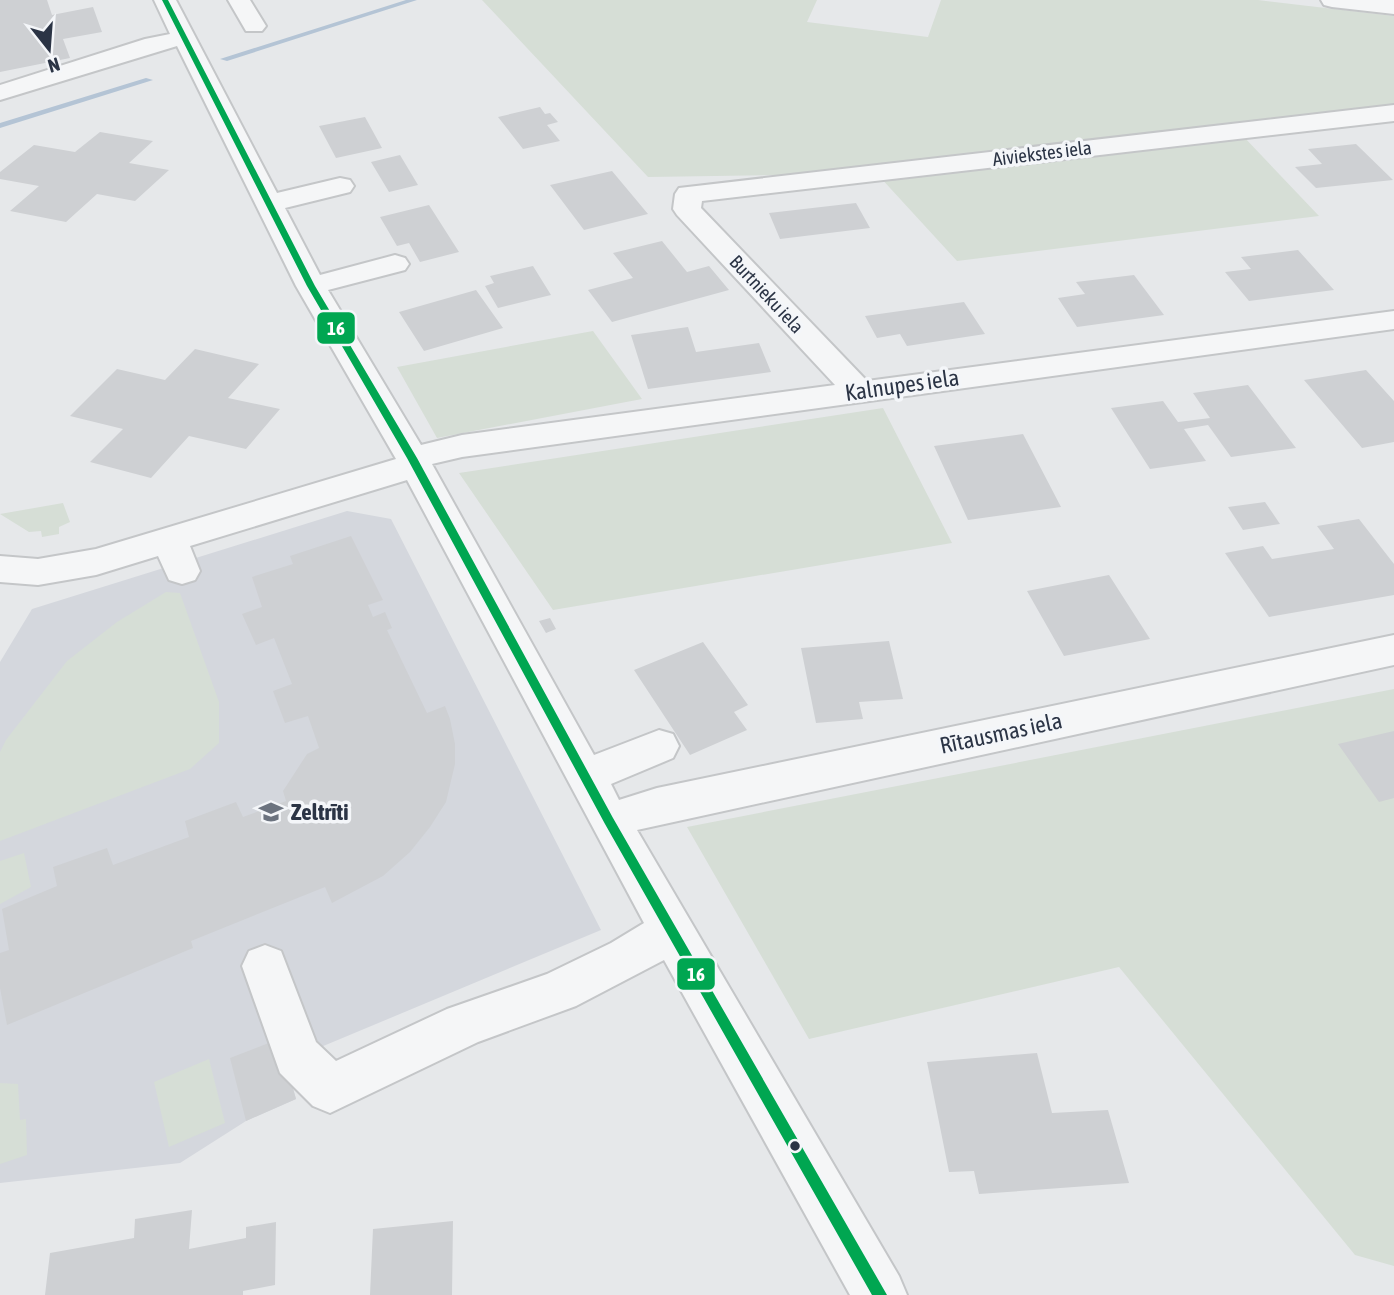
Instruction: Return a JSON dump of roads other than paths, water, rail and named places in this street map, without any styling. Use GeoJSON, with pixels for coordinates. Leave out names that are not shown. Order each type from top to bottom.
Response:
{"type":"FeatureCollection","features":[{"type":"Feature","properties":{"kind":"street"},"geometry":{"type":"LineString","coordinates":[[165,0],[312,286],[414,461],[609,821],[880,1295]]}},
{"type":"Feature","properties":{"kind":"street"},"geometry":{"type":"LineString","coordinates":[[239,0],[254,26]]}},
{"type":"Feature","properties":{"kind":"street"},"geometry":{"type":"LineString","coordinates":[[1332,0],[1394,7]]}},
{"type":"Feature","properties":{"kind":"street"},"geometry":{"type":"LineString","coordinates":[[0,93],[153,44],[184,38]]}},
{"type":"Feature","properties":{"kind":"street","name":"Aiviekstes iela"},"geometry":{"type":"LineString","coordinates":[[689,194],[1394,113]]}},
{"type":"Feature","properties":{"kind":"street"},"geometry":{"type":"LineString","coordinates":[[268,204],[341,186]]}},
{"type":"Feature","properties":{"kind":"street","name":"Burtnieku iela"},"geometry":{"type":"LineString","coordinates":[[689,194],[687,209],[857,390]]}},
{"type":"Feature","properties":{"kind":"street"},"geometry":{"type":"LineString","coordinates":[[312,286],[395,264]]}},
{"type":"Feature","properties":{"kind":"street","name":"Kalnupes iela"},"geometry":{"type":"LineString","coordinates":[[0,569],[38,572],[96,562],[176,556],[414,461],[463,446],[857,390],[1394,320]]}},
{"type":"Feature","properties":{"kind":"street","name":"Rītausmas iela"},"geometry":{"type":"LineString","coordinates":[[609,821],[671,803],[1394,650]]}},
{"type":"Feature","properties":{"kind":"street"},"geometry":{"type":"LineString","coordinates":[[587,776],[659,746]]}},
{"type":"Feature","properties":{"kind":"street"},"geometry":{"type":"LineString","coordinates":[[265,966],[297,1057],[330,1089],[464,1025],[559,991],[627,958],[672,930]]}},
{"type":"Feature","properties":{"kind":"waterway"},"geometry":{"type":"LineString","coordinates":[[224,59],[413,0]]}},
{"type":"Feature","properties":{"kind":"waterway"},"geometry":{"type":"LineString","coordinates":[[0,126],[149,80]]}},
{"type":"Feature","properties":{"kind":"place","name":"Zeltrīti"},"geometry":{"type":"Point","coordinates":[271,812]}}]}
